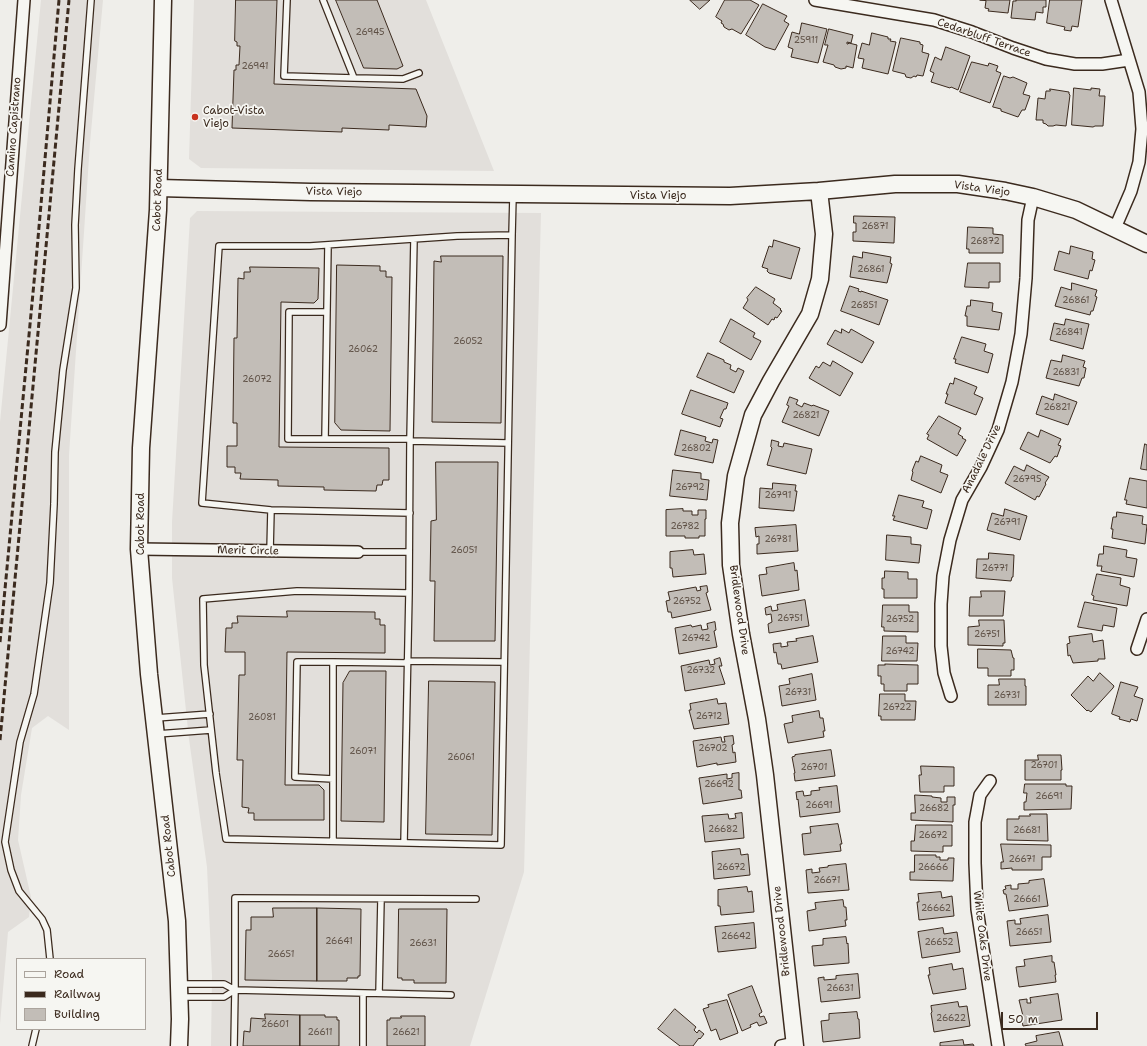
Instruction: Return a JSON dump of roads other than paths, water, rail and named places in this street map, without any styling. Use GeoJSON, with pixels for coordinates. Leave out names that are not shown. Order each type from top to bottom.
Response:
{"type":"FeatureCollection","features":[{"type":"Feature","properties":{"kind":"street","name":"Camino Capistrano"},"geometry":{"type":"LineString","coordinates":[[0,325],[24,0]]}},
{"type":"Feature","properties":{"kind":"street","name":"Cabot Road"},"geometry":{"type":"LineString","coordinates":[[163,0],[159,188],[142,448],[139,549],[149,674],[177,921],[179,1046]]}},
{"type":"Feature","properties":{"kind":"street","name":"Cedarbluff Terrace"},"geometry":{"type":"LineString","coordinates":[[814,0],[934,20],[1046,59],[1075,64],[1095,64],[1129,60]]}},
{"type":"Feature","properties":{"kind":"street"},"geometry":{"type":"LineString","coordinates":[[1111,0],[1139,92],[1142,129],[1140,156],[1131,191],[1115,228]]}},
{"type":"Feature","properties":{"kind":"street","name":"Vista Viejo"},"geometry":{"type":"LineString","coordinates":[[159,188],[311,192],[730,196],[819,191],[895,184],[958,184],[1033,197],[1076,210],[1147,244]]}},
{"type":"Feature","properties":{"kind":"street","name":"Bridlewood Drive"},"geometry":{"type":"LineString","coordinates":[[790,1045],[758,726],[741,634],[731,565],[730,523],[736,476],[753,415],[810,314],[820,279],[824,234],[819,191]]}},
{"type":"Feature","properties":{"kind":"street","name":"Anadale Drive"},"geometry":{"type":"LineString","coordinates":[[951,696],[944,673],[941,646],[943,576],[950,540],[962,500],[981,467],[998,430],[1012,382],[1021,334],[1026,278],[1028,220],[1033,197]]}},
{"type":"Feature","properties":{"kind":"street","name":"Merit Circle"},"geometry":{"type":"LineString","coordinates":[[139,549],[358,552]]}},
{"type":"Feature","properties":{"kind":"street"},"geometry":{"type":"LineString","coordinates":[[1137,649],[1147,619]]}},
{"type":"Feature","properties":{"kind":"street","name":"White Oaks Drive"},"geometry":{"type":"LineString","coordinates":[[990,781],[980,795],[975,822],[975,864],[977,910],[998,1046]]}},
{"type":"Feature","properties":{"kind":"lane"},"geometry":{"type":"LineString","coordinates":[[50,958],[47,930],[42,919],[19,891],[11,870],[5,842],[20,742],[34,694],[50,583],[55,452],[63,370],[76,288],[75,225],[91,0]]}},
{"type":"Feature","properties":{"kind":"lane"},"geometry":{"type":"LineString","coordinates":[[287,0],[284,76],[402,79],[419,73]]}},
{"type":"Feature","properties":{"kind":"lane"},"geometry":{"type":"LineString","coordinates":[[323,0],[354,78]]}},
{"type":"Feature","properties":{"kind":"lane"},"geometry":{"type":"LineString","coordinates":[[409,593],[297,591],[202,599],[204,665],[211,730],[226,839],[501,845],[513,194]]}},
{"type":"Feature","properties":{"kind":"lane"},"geometry":{"type":"LineString","coordinates":[[410,513],[271,510],[202,503],[219,246],[310,246],[457,236],[512,235]]}},
{"type":"Feature","properties":{"kind":"lane"},"geometry":{"type":"LineString","coordinates":[[404,843],[414,239]]}},
{"type":"Feature","properties":{"kind":"lane"},"geometry":{"type":"LineString","coordinates":[[325,439],[328,245]]}},
{"type":"Feature","properties":{"kind":"lane"},"geometry":{"type":"LineString","coordinates":[[327,312],[289,312],[288,439],[410,440],[508,443]]}},
{"type":"Feature","properties":{"kind":"lane"},"geometry":{"type":"LineString","coordinates":[[270,551],[271,510]]}},
{"type":"Feature","properties":{"kind":"lane"},"geometry":{"type":"LineString","coordinates":[[358,552],[409,552]]}},
{"type":"Feature","properties":{"kind":"lane"},"geometry":{"type":"LineString","coordinates":[[333,779],[295,777],[297,662],[504,662]]}},
{"type":"Feature","properties":{"kind":"lane"},"geometry":{"type":"LineString","coordinates":[[333,662],[333,842]]}},
{"type":"Feature","properties":{"kind":"lane"},"geometry":{"type":"LineString","coordinates":[[156,726],[210,714]]}},
{"type":"Feature","properties":{"kind":"lane"},"geometry":{"type":"LineString","coordinates":[[156,726],[211,730]]}},
{"type":"Feature","properties":{"kind":"lane"},"geometry":{"type":"LineString","coordinates":[[234,1046],[236,990],[235,898],[476,900]]}},
{"type":"Feature","properties":{"kind":"lane"},"geometry":{"type":"LineString","coordinates":[[379,993],[381,899]]}},
{"type":"Feature","properties":{"kind":"lane"},"geometry":{"type":"LineString","coordinates":[[179,991],[224,984],[236,990],[451,995]]}},
{"type":"Feature","properties":{"kind":"lane"},"geometry":{"type":"LineString","coordinates":[[179,991],[224,996],[236,990]]}},
{"type":"Feature","properties":{"kind":"lane"},"geometry":{"type":"LineString","coordinates":[[363,993],[363,1046]]}},
{"type":"Feature","properties":{"kind":"lane"},"geometry":{"type":"LineString","coordinates":[[32,1046],[36,1030]]}},
{"type":"Feature","properties":{"kind":"railway"},"geometry":{"type":"LineString","coordinates":[[0,642],[59,0]]}},
{"type":"Feature","properties":{"kind":"railway"},"geometry":{"type":"LineString","coordinates":[[0,740],[69,0]]}},
{"type":"Feature","properties":{"kind":"place","name":"Cabot-Vista Viejo"},"geometry":{"type":"Point","coordinates":[195,117]}}]}
